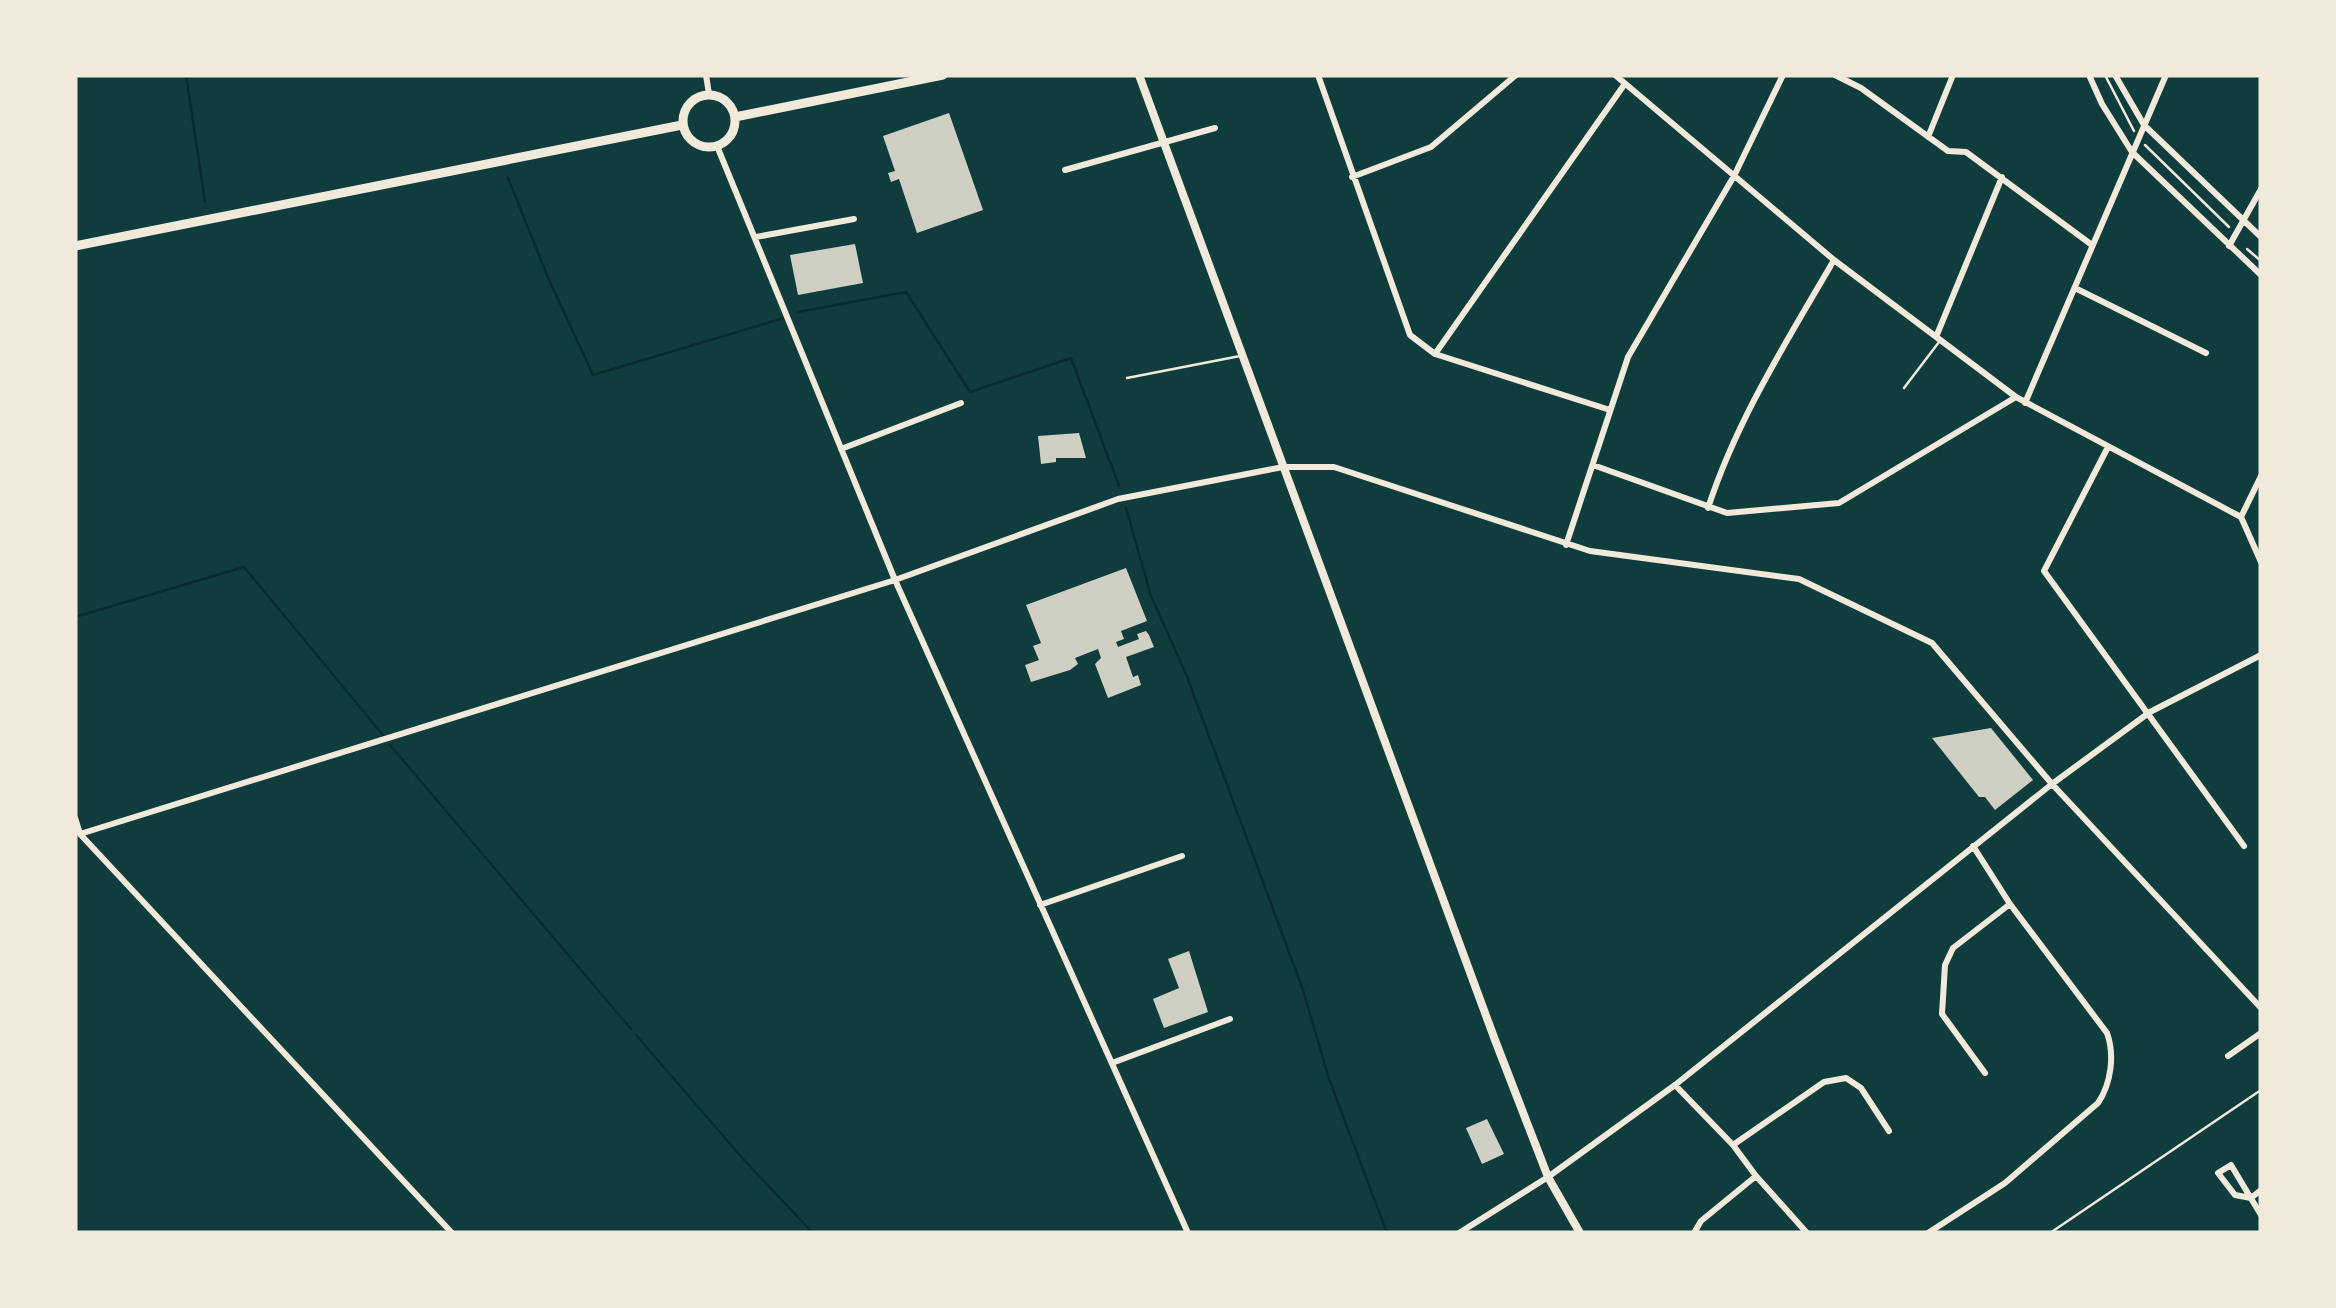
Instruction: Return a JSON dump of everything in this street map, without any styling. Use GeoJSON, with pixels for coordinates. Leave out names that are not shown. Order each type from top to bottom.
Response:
{"type":"FeatureCollection","features":[{"type":"Feature","properties":{"kind":"main road"},"geometry":{"type":"LineString","coordinates":[[735,117],[943,75]]}},
{"type":"Feature","properties":{"kind":"main road"},"geometry":{"type":"LineString","coordinates":[[708,94],[729,103],[735,117],[732,135],[717,146],[692,142],[682,125],[693,99],[708,94]]}},
{"type":"Feature","properties":{"kind":"main road"},"geometry":{"type":"LineString","coordinates":[[75,246],[682,125]]}},
{"type":"Feature","properties":{"kind":"street"},"geometry":{"type":"LineString","coordinates":[[706,75],[708,94]]}},
{"type":"Feature","properties":{"kind":"street"},"geometry":{"type":"LineString","coordinates":[[1139,75],[1548,1177],[1580,1233]]}},
{"type":"Feature","properties":{"kind":"street"},"geometry":{"type":"LineString","coordinates":[[1318,75],[1410,335],[1435,354],[1610,410]]}},
{"type":"Feature","properties":{"kind":"street"},"geometry":{"type":"LineString","coordinates":[[1352,177],[1432,148],[1516,75]]}},
{"type":"Feature","properties":{"kind":"street"},"geometry":{"type":"LineString","coordinates":[[1616,75],[1834,260],[2016,397],[2241,517],[2261,562]]}},
{"type":"Feature","properties":{"kind":"street"},"geometry":{"type":"LineString","coordinates":[[1835,75],[1862,88],[1948,152],[1966,152],[2092,244]]}},
{"type":"Feature","properties":{"kind":"street"},"geometry":{"type":"LineString","coordinates":[[1928,137],[1953,75]]}},
{"type":"Feature","properties":{"kind":"street"},"geometry":{"type":"LineString","coordinates":[[2089,75],[2132,152],[2261,275]]}},
{"type":"Feature","properties":{"kind":"street"},"geometry":{"type":"LineString","coordinates":[[2115,75],[2144,125],[2261,236]]}},
{"type":"Feature","properties":{"kind":"street"},"geometry":{"type":"LineString","coordinates":[[2025,403],[2166,75]]}},
{"type":"Feature","properties":{"kind":"street"},"geometry":{"type":"LineString","coordinates":[[1566,545],[1628,357],[1734,176],[1782,76]]}},
{"type":"Feature","properties":{"kind":"street"},"geometry":{"type":"LineString","coordinates":[[1435,354],[1624,85]]}},
{"type":"Feature","properties":{"kind":"street"},"geometry":{"type":"LineString","coordinates":[[1065,170],[1215,128]]}},
{"type":"Feature","properties":{"kind":"street"},"geometry":{"type":"LineString","coordinates":[[717,146],[895,580],[1188,1233]]}},
{"type":"Feature","properties":{"kind":"street"},"geometry":{"type":"LineString","coordinates":[[1938,339],[2002,177]]}},
{"type":"Feature","properties":{"kind":"street"},"geometry":{"type":"LineString","coordinates":[[2229,246],[2261,189]]}},
{"type":"Feature","properties":{"kind":"street"},"geometry":{"type":"LineString","coordinates":[[756,238],[854,218]]}},
{"type":"Feature","properties":{"kind":"street"},"geometry":{"type":"LineString","coordinates":[[1708,508],[1724,458],[1746,412],[1834,260]]}},
{"type":"Feature","properties":{"kind":"street"},"geometry":{"type":"LineString","coordinates":[[2075,288],[2206,353]]}},
{"type":"Feature","properties":{"kind":"street"},"geometry":{"type":"LineString","coordinates":[[1593,465],[1727,514],[1839,503],[2016,397]]}},
{"type":"Feature","properties":{"kind":"street"},"geometry":{"type":"LineString","coordinates":[[841,448],[961,403]]}},
{"type":"Feature","properties":{"kind":"street"},"geometry":{"type":"LineString","coordinates":[[2108,447],[2044,571],[2244,846]]}},
{"type":"Feature","properties":{"kind":"street"},"geometry":{"type":"LineString","coordinates":[[80,834],[895,580],[1118,499],[1283,467],[1334,467],[1590,551],[1799,580],[1932,643],[2052,784],[2261,1008]]}},
{"type":"Feature","properties":{"kind":"street"},"geometry":{"type":"LineString","coordinates":[[2241,517],[2261,476]]}},
{"type":"Feature","properties":{"kind":"street"},"geometry":{"type":"LineString","coordinates":[[1459,1233],[1548,1177],[1675,1085],[1973,846],[2150,712],[2261,656]]}},
{"type":"Feature","properties":{"kind":"street"},"geometry":{"type":"LineString","coordinates":[[75,818],[80,834],[452,1233]]}},
{"type":"Feature","properties":{"kind":"street"},"geometry":{"type":"LineString","coordinates":[[1928,1233],[2005,1183],[2098,1103],[2106,1091],[2112,1047],[2107,1032],[2010,904],[1973,846]]}},
{"type":"Feature","properties":{"kind":"street"},"geometry":{"type":"LineString","coordinates":[[1040,905],[1182,856]]}},
{"type":"Feature","properties":{"kind":"street"},"geometry":{"type":"LineString","coordinates":[[1986,1073],[1942,1014],[1944,965],[1953,948],[2010,904]]}},
{"type":"Feature","properties":{"kind":"street"},"geometry":{"type":"LineString","coordinates":[[1112,1063],[1230,1019]]}},
{"type":"Feature","properties":{"kind":"street"},"geometry":{"type":"LineString","coordinates":[[2228,1056],[2261,1033]]}},
{"type":"Feature","properties":{"kind":"street"},"geometry":{"type":"LineString","coordinates":[[1733,1144],[1824,1082],[1846,1078],[1861,1088],[1888,1131]]}},
{"type":"Feature","properties":{"kind":"street"},"geometry":{"type":"LineString","coordinates":[[1675,1085],[1733,1144],[1806,1233]]}},
{"type":"Feature","properties":{"kind":"street"},"geometry":{"type":"LineString","coordinates":[[2261,1190],[2251,1198],[2235,1195],[2218,1174],[2231,1165],[2251,1198],[2261,1215]]}},
{"type":"Feature","properties":{"kind":"street"},"geometry":{"type":"LineString","coordinates":[[1694,1233],[1701,1221],[1756,1176]]}},
{"type":"Feature","properties":{"kind":"lane"},"geometry":{"type":"LineString","coordinates":[[1904,388],[1938,339]]}},
{"type":"Feature","properties":{"kind":"lane"},"geometry":{"type":"LineString","coordinates":[[1127,378],[1242,356]]}},
{"type":"Feature","properties":{"kind":"path"},"geometry":{"type":"LineString","coordinates":[[2105,75],[2138,138],[2261,261]]}},
{"type":"Feature","properties":{"kind":"path"},"geometry":{"type":"LineString","coordinates":[[2050,1233],[2261,1090]]}},
{"type":"Feature","properties":{"kind":"building"},"geometry":{"type":"Polygon","coordinates":[[[949,113],[983,210],[917,233],[899,179],[891,182],[888,173],[895,171],[883,136],[949,113]]]}},
{"type":"Feature","properties":{"kind":"building"},"geometry":{"type":"Polygon","coordinates":[[[855,244],[863,283],[798,295],[790,255],[855,244]]]}},
{"type":"Feature","properties":{"kind":"building"},"geometry":{"type":"Polygon","coordinates":[[[1079,433],[1086,458],[1056,458],[1056,462],[1041,464],[1038,436],[1079,433]]]}},
{"type":"Feature","properties":{"kind":"building"},"geometry":{"type":"Polygon","coordinates":[[[1126,568],[1147,621],[1121,631],[1124,639],[1116,642],[1118,647],[1139,639],[1137,634],[1146,631],[1149,635],[1154,647],[1126,657],[1133,677],[1138,675],[1141,685],[1108,698],[1095,664],[1101,658],[1098,649],[1075,658],[1078,664],[1070,670],[1031,682],[1025,665],[1039,660],[1033,646],[1041,643],[1026,605],[1126,568]]]}},
{"type":"Feature","properties":{"kind":"building"},"geometry":{"type":"Polygon","coordinates":[[[1991,728],[2033,780],[1995,810],[1985,797],[1979,797],[1932,738],[1991,728]]]}},
{"type":"Feature","properties":{"kind":"building"},"geometry":{"type":"Polygon","coordinates":[[[1189,951],[1208,1012],[1164,1028],[1153,999],[1179,988],[1168,959],[1189,951]]]}},
{"type":"Feature","properties":{"kind":"building"},"geometry":{"type":"Polygon","coordinates":[[[1487,1119],[1504,1154],[1482,1164],[1466,1128],[1487,1119]]]}},
{"type":"Feature","properties":{"kind":"waterway"},"geometry":{"type":"LineString","coordinates":[[186,75],[205,202]]}},
{"type":"Feature","properties":{"kind":"waterway"},"geometry":{"type":"LineString","coordinates":[[508,178],[593,375],[784,318]]}},
{"type":"Feature","properties":{"kind":"waterway"},"geometry":{"type":"LineString","coordinates":[[798,312],[906,292],[970,392],[1071,358],[1119,486]]}},
{"type":"Feature","properties":{"kind":"waterway"},"geometry":{"type":"LineString","coordinates":[[1126,508],[1151,596],[1186,674],[1303,990],[1329,1079],[1387,1233]]}},
{"type":"Feature","properties":{"kind":"waterway"},"geometry":{"type":"LineString","coordinates":[[75,617],[244,567],[383,735]]}},
{"type":"Feature","properties":{"kind":"waterway"},"geometry":{"type":"LineString","coordinates":[[390,745],[631,1029]]}},
{"type":"Feature","properties":{"kind":"waterway"},"geometry":{"type":"LineString","coordinates":[[636,1035],[813,1233]]}}]}
